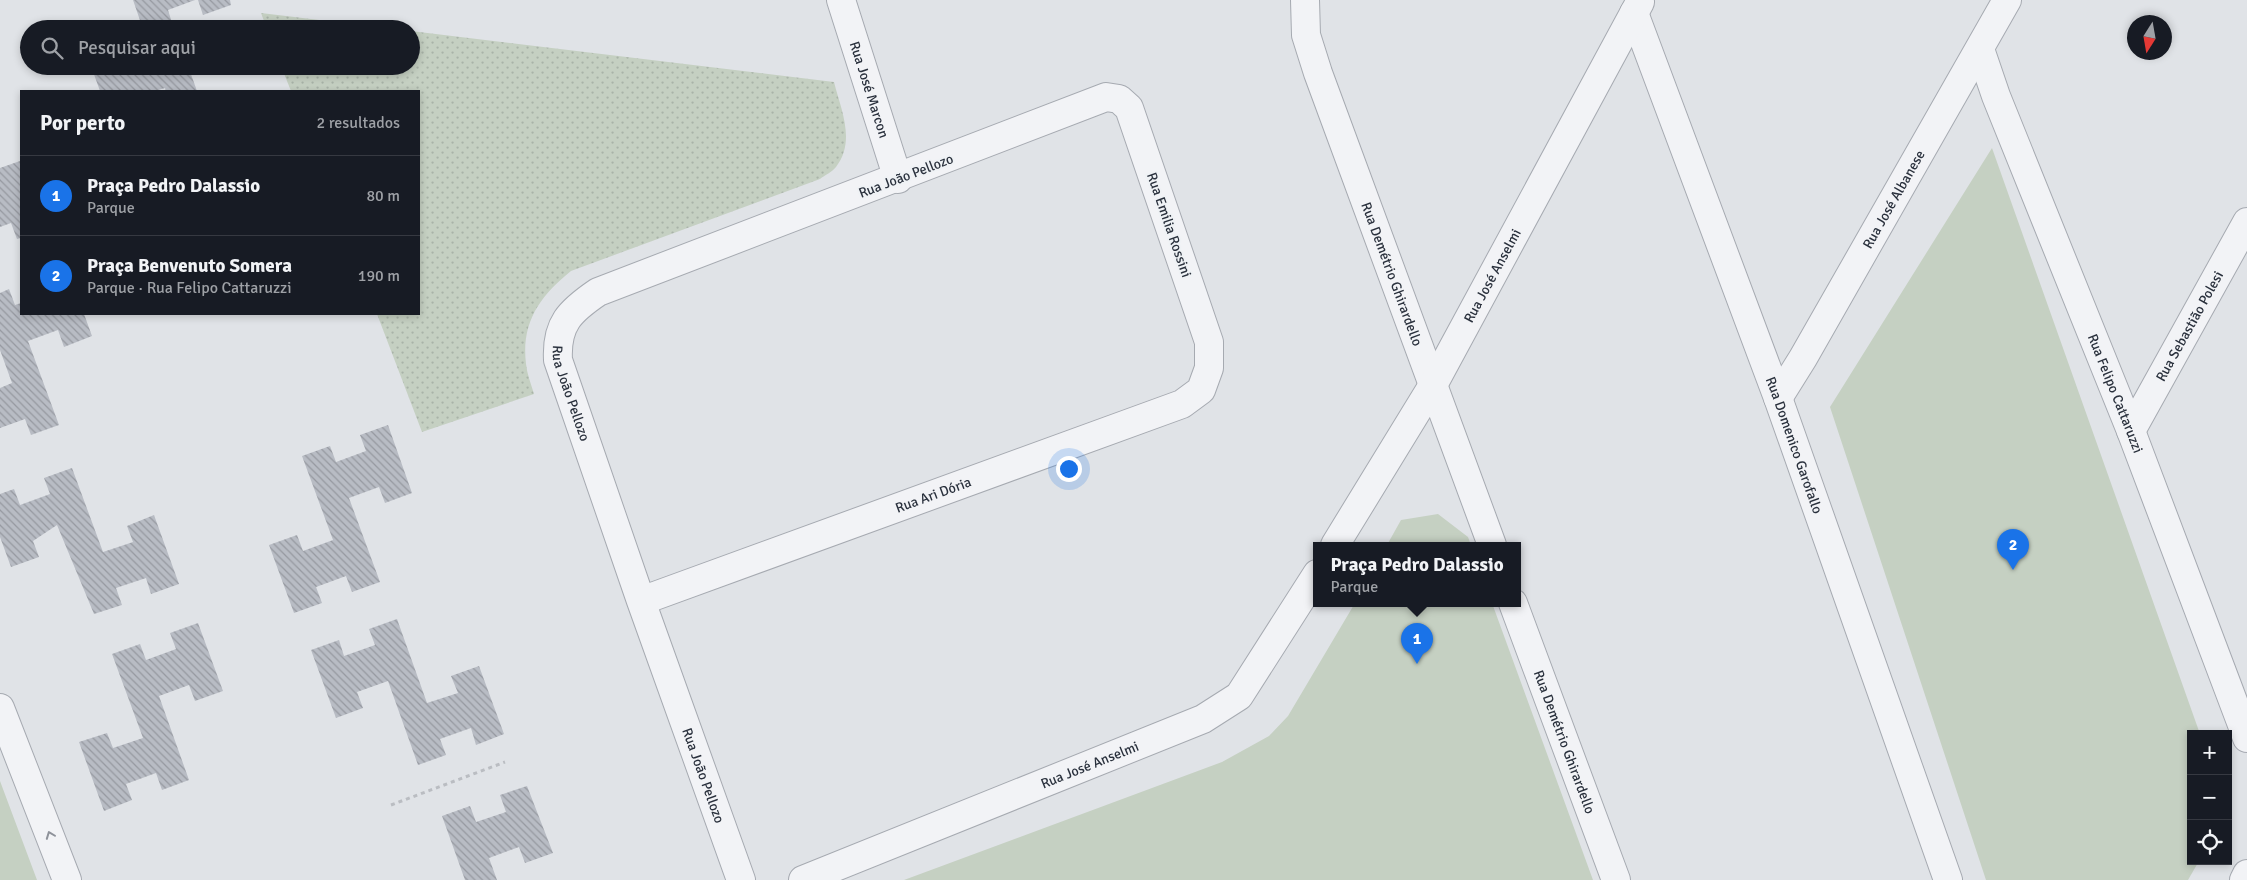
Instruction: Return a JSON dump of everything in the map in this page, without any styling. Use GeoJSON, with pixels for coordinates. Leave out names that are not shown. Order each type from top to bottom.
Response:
{"type":"FeatureCollection","features":[{"type":"Feature","properties":{"kind":"street","name":"Rua José Marcon"},"geometry":{"type":"LineString","coordinates":[[841,0],[898,179]]}},
{"type":"Feature","properties":{"kind":"street","name":"Rua Demétrio Ghirardello"},"geometry":{"type":"LineString","coordinates":[[1305,0],[1306,35],[1315,63],[1491,542]]}},
{"type":"Feature","properties":{"kind":"street","name":"Rua José Albanese"},"geometry":{"type":"LineString","coordinates":[[1778,398],[1808,349],[2007,0]]}},
{"type":"Feature","properties":{"kind":"street","name":"Rua José Anselmi"},"geometry":{"type":"LineString","coordinates":[[1336,542],[1433,385],[1638,6]]}},
{"type":"Feature","properties":{"kind":"street","name":"Rua Domenico Garofallo"},"geometry":{"type":"LineString","coordinates":[[1638,6],[1948,880]]}},
{"type":"Feature","properties":{"kind":"street","name":"Rua Felipo Cattaruzzi"},"geometry":{"type":"LineString","coordinates":[[1980,50],[1996,96],[2131,431],[2247,738]]}},
{"type":"Feature","properties":{"kind":"street","name":"Rua João Pellozo"},"geometry":{"type":"LineString","coordinates":[[741,880],[641,601],[558,360],[557,342],[565,320],[578,306],[598,292],[1106,98]]}},
{"type":"Feature","properties":{"kind":"street","name":"Rua Emilia Rossini"},"geometry":{"type":"LineString","coordinates":[[1106,98],[1119,99],[1129,108],[1209,342],[1209,368]]}},
{"type":"Feature","properties":{"kind":"street","name":"Rua Sebastião Polesi"},"geometry":{"type":"LineString","coordinates":[[2131,431],[2247,222]]}},
{"type":"Feature","properties":{"kind":"street","name":"Rua Ari Dória"},"geometry":{"type":"LineString","coordinates":[[641,601],[1182,404],[1200,390],[1209,368]]}},
{"type":"Feature","properties":{"kind":"street","name":"Rua José Anselmi"},"geometry":{"type":"LineString","coordinates":[[803,880],[1203,719],[1239,696],[1313,580]]}},
{"type":"Feature","properties":{"kind":"street","name":"Rua Demétrio Ghirardello"},"geometry":{"type":"LineString","coordinates":[[1514,607],[1616,880]]}},
{"type":"Feature","properties":{"kind":"street"},"geometry":{"type":"LineString","coordinates":[[0,708],[67,880]]}},
{"type":"Feature","properties":{"kind":"street"},"geometry":{"type":"LineString","coordinates":[[2244,880],[2247,874]]}},
{"type":"Feature","properties":{"kind":"path"},"geometry":{"type":"LineString","coordinates":[[391,805],[505,762]]}},
{"type":"Feature","properties":{"kind":"green space"},"geometry":{"type":"Polygon","coordinates":[[[261,13],[319,20],[264,20],[261,13]]]}},
{"type":"Feature","properties":{"kind":"green space"},"geometry":{"type":"Polygon","coordinates":[[[420,32],[834,82],[845,125],[845,147],[836,167],[820,179],[571,271],[542,300],[530,323],[525,349],[528,375],[534,394],[422,432],[377,315],[420,315],[420,90],[291,90],[285,75],[420,75],[420,32]]]}},
{"type":"Feature","properties":{"kind":"green space"},"geometry":{"type":"Polygon","coordinates":[[[1992,148],[2199,730],[2187,730],[2187,865],[2197,865],[2188,880],[1986,880],[1830,407],[1992,148]]]}},
{"type":"Feature","properties":{"kind":"green space"},"geometry":{"type":"Polygon","coordinates":[[[1438,514],[1468,537],[1470,542],[1389,542],[1401,520],[1438,514]]]}},
{"type":"Feature","properties":{"kind":"green space"},"geometry":{"type":"Polygon","coordinates":[[[1353,607],[1493,607],[1593,880],[904,880],[1222,762],[1269,736],[1288,716],[1353,607]]]}},
{"type":"Feature","properties":{"kind":"green space"},"geometry":{"type":"Polygon","coordinates":[[[0,781],[37,880],[0,880],[0,781]]]}},
{"type":"Feature","properties":{"kind":"building"},"geometry":{"type":"Polygon","coordinates":[[[133,0],[195,0],[168,10],[171,20],[140,20],[133,0]]]}},
{"type":"Feature","properties":{"kind":"building"},"geometry":{"type":"Polygon","coordinates":[[[198,0],[230,0],[231,5],[203,15],[198,0]]]}},
{"type":"Feature","properties":{"kind":"building"},"geometry":{"type":"Polygon","coordinates":[[[94,75],[191,75],[197,90],[166,90],[165,88],[158,90],[100,90],[94,75]]]}},
{"type":"Feature","properties":{"kind":"building"},"geometry":{"type":"Polygon","coordinates":[[[20,161],[20,238],[17,239],[11,223],[0,227],[0,168],[20,161]]]}},
{"type":"Feature","properties":{"kind":"building"},"geometry":{"type":"Polygon","coordinates":[[[9,289],[15,305],[20,303],[20,315],[84,315],[92,336],[64,347],[58,330],[28,341],[59,425],[31,435],[25,419],[0,428],[0,388],[12,383],[0,350],[0,293],[9,289]]]}},
{"type":"Feature","properties":{"kind":"building"},"geometry":{"type":"Polygon","coordinates":[[[388,425],[412,493],[385,503],[379,487],[349,498],[380,582],[352,592],[346,576],[316,587],[322,603],[294,613],[269,545],[297,535],[303,551],[333,540],[302,456],[330,446],[336,462],[366,451],[360,435],[388,425]]]}},
{"type":"Feature","properties":{"kind":"building"},"geometry":{"type":"Polygon","coordinates":[[[72,468],[103,552],[133,542],[127,526],[154,515],[179,584],[151,594],[146,578],[116,588],[122,605],[94,614],[57,525],[33,541],[39,557],[11,567],[0,537],[0,494],[14,489],[20,505],[50,494],[44,478],[72,468]]]}},
{"type":"Feature","properties":{"kind":"building"},"geometry":{"type":"Polygon","coordinates":[[[397,619],[427,703],[458,693],[451,676],[479,666],[504,734],[476,745],[471,728],[440,739],[446,755],[418,765],[388,681],[357,692],[363,708],[336,718],[311,650],[339,640],[344,656],[375,645],[369,629],[397,619]]]}},
{"type":"Feature","properties":{"kind":"building"},"geometry":{"type":"Polygon","coordinates":[[[198,623],[223,691],[195,701],[189,685],[159,696],[189,780],[162,790],[156,773],[126,784],[132,800],[104,811],[79,742],[107,733],[113,748],[143,738],[112,654],[140,644],[146,660],[176,649],[170,633],[198,623]]]}},
{"type":"Feature","properties":{"kind":"building"},"geometry":{"type":"Polygon","coordinates":[[[527,786],[553,853],[525,863],[519,847],[489,858],[497,880],[465,880],[442,816],[470,806],[476,822],[506,812],[500,795],[527,786]]]}},
{"type":"Feature","properties":{"kind":"place","name":"Praça Benvenuto Somera"},"geometry":{"type":"Point","coordinates":[2013,570]}},
{"type":"Feature","properties":{"kind":"place","name":"Praça Pedro Dalassio"},"geometry":{"type":"Point","coordinates":[1417,664]}}]}
